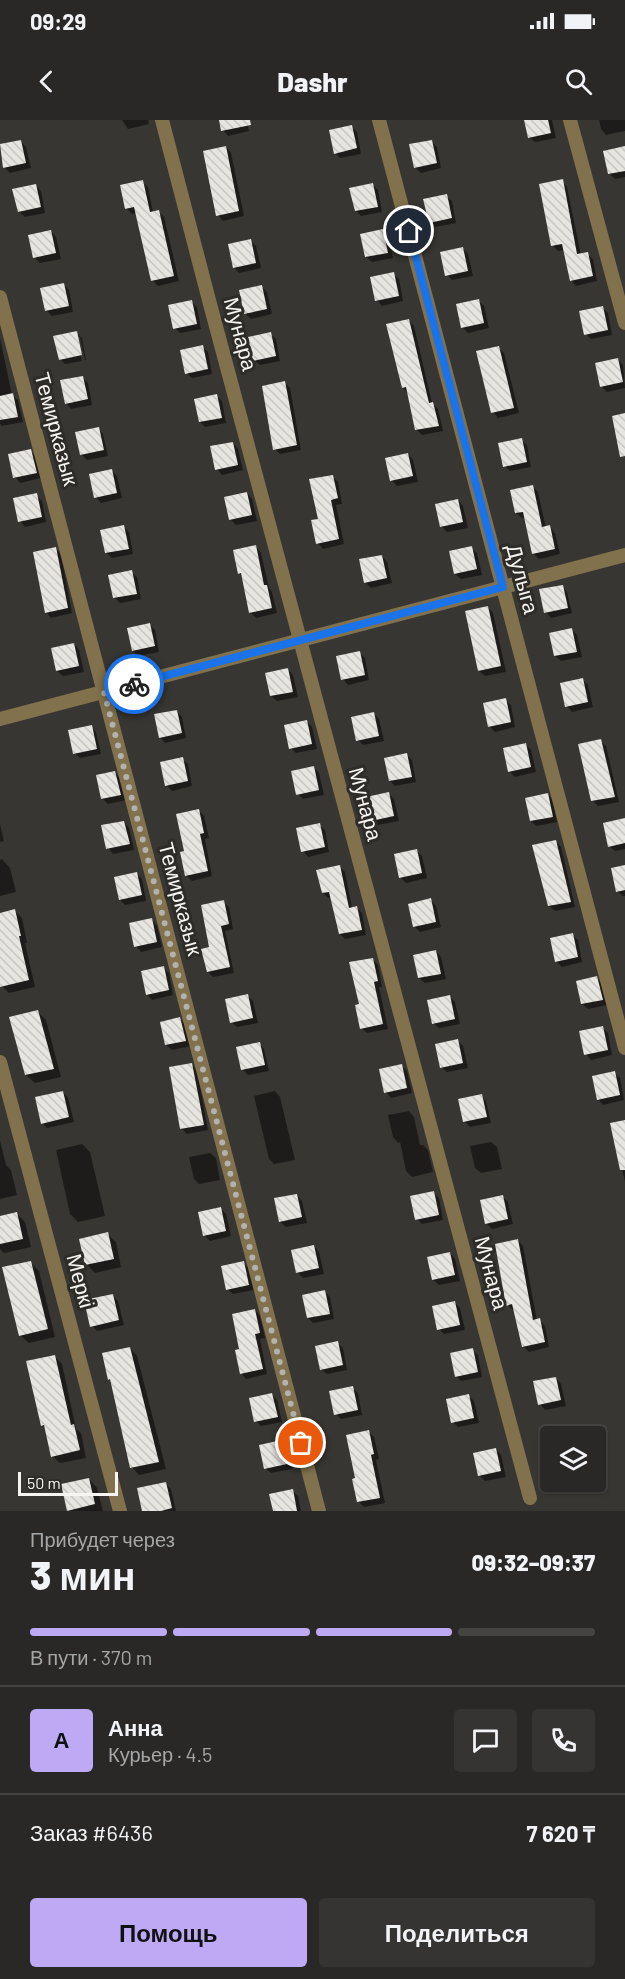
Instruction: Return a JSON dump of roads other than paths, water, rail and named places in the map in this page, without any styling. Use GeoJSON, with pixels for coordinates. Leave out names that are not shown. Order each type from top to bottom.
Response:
{"type":"FeatureCollection","features":[{"type":"Feature","properties":{"kind":"street","name":"Мунара"},"geometry":{"type":"LineString","coordinates":[[162,120],[530,1498]]}},
{"type":"Feature","properties":{"kind":"street","name":"Дулыга"},"geometry":{"type":"LineString","coordinates":[[380,120],[625,1048]]}},
{"type":"Feature","properties":{"kind":"street"},"geometry":{"type":"LineString","coordinates":[[570,120],[625,323]]}},
{"type":"Feature","properties":{"kind":"street","name":"Темирказык"},"geometry":{"type":"LineString","coordinates":[[0,297],[319,1511]]}},
{"type":"Feature","properties":{"kind":"street"},"geometry":{"type":"LineString","coordinates":[[0,719],[625,555]]}},
{"type":"Feature","properties":{"kind":"street","name":"Меркі"},"geometry":{"type":"LineString","coordinates":[[0,1062],[120,1511]]}}]}
